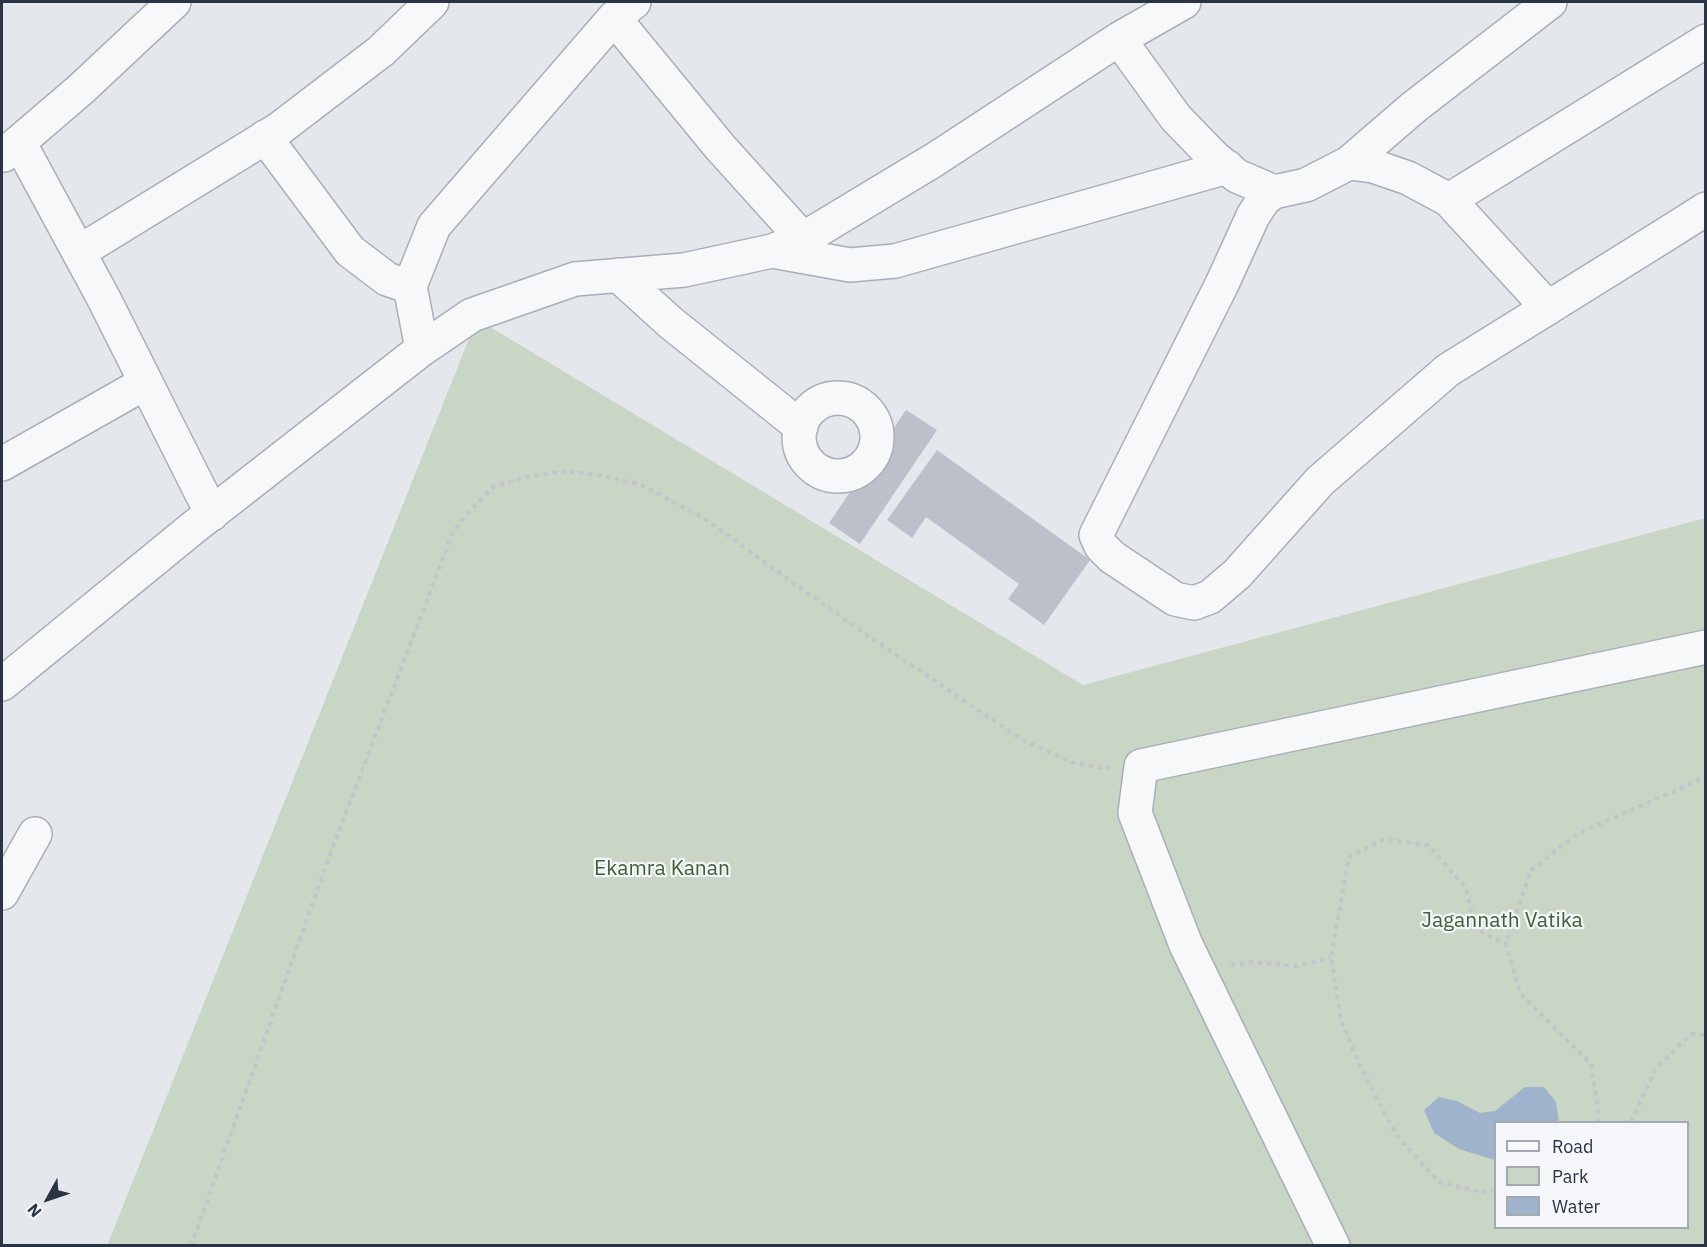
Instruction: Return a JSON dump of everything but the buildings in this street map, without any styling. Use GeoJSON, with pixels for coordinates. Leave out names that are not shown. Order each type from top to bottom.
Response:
{"type":"FeatureCollection","features":[{"type":"Feature","properties":{"kind":"street"},"geometry":{"type":"LineString","coordinates":[[174,2],[80,90],[10,150],[78,252],[212,513]]}},
{"type":"Feature","properties":{"kind":"street"},"geometry":{"type":"LineString","coordinates":[[78,252],[265,137],[381,51],[432,2]]}},
{"type":"Feature","properties":{"kind":"street"},"geometry":{"type":"LineString","coordinates":[[1550,2],[1414,106],[1349,163],[1306,185],[1274,192],[1264,199],[1253,216],[1222,284],[1096,535],[1101,546],[1112,557],[1174,598],[1194,603],[1210,597],[1237,574],[1320,481],[1448,370],[1706,208]]}},
{"type":"Feature","properties":{"kind":"street"},"geometry":{"type":"LineString","coordinates":[[2,684],[212,513],[422,349],[472,315],[575,279],[684,270],[772,251],[803,239],[934,160],[1119,39],[1163,6]]}},
{"type":"Feature","properties":{"kind":"street"},"geometry":{"type":"LineString","coordinates":[[422,349],[410,287],[434,226],[624,10],[720,147],[803,239]]}},
{"type":"Feature","properties":{"kind":"street"},"geometry":{"type":"LineString","coordinates":[[1119,39],[1176,118],[1237,176],[1274,192]]}},
{"type":"Feature","properties":{"kind":"street"},"geometry":{"type":"LineString","coordinates":[[1449,200],[1706,41]]}},
{"type":"Feature","properties":{"kind":"street"},"geometry":{"type":"LineString","coordinates":[[265,137],[350,251],[387,279],[410,287]]}},
{"type":"Feature","properties":{"kind":"street"},"geometry":{"type":"LineString","coordinates":[[1349,163],[1373,166],[1408,178],[1449,200],[1548,308]]}},
{"type":"Feature","properties":{"kind":"street"},"geometry":{"type":"LineString","coordinates":[[772,251],[850,265],[895,261],[1227,167]]}},
{"type":"Feature","properties":{"kind":"street"},"geometry":{"type":"LineString","coordinates":[[618,275],[672,323],[801,426]]}},
{"type":"Feature","properties":{"kind":"street"},"geometry":{"type":"LineString","coordinates":[[2,464],[146,383]]}},
{"type":"Feature","properties":{"kind":"street"},"geometry":{"type":"LineString","coordinates":[[1333,1245],[1186,945],[1135,813],[1141,766],[1706,646]]}},
{"type":"Feature","properties":{"kind":"street"},"geometry":{"type":"LineString","coordinates":[[2,893],[35,834]]}},
{"type":"Feature","properties":{"kind":"path"},"geometry":{"type":"LineString","coordinates":[[191,1245],[333,846],[453,532],[493,488],[536,476],[567,471],[642,485],[705,519],[855,627],[1021,739],[1071,762],[1096,767],[1141,766]]}},
{"type":"Feature","properties":{"kind":"path"},"geometry":{"type":"LineString","coordinates":[[1598,1121],[1591,1064],[1520,993],[1506,944],[1531,870],[1577,834],[1706,777]]}},
{"type":"Feature","properties":{"kind":"path"},"geometry":{"type":"LineString","coordinates":[[1494,1191],[1482,1192],[1439,1182],[1397,1136],[1360,1066],[1341,1020],[1331,958],[1348,857],[1384,839],[1428,845],[1466,888],[1475,929],[1506,944]]}},
{"type":"Feature","properties":{"kind":"path"},"geometry":{"type":"LineString","coordinates":[[1202,978],[1220,966],[1253,962],[1296,966],[1331,958]]}},
{"type":"Feature","properties":{"kind":"path"},"geometry":{"type":"LineString","coordinates":[[1631,1121],[1656,1068],[1691,1034],[1706,1035]]}},
{"type":"Feature","properties":{"kind":"green space","name":"Ekamra Kanan"},"geometry":{"type":"Polygon","coordinates":[[[477,319],[1083,685],[1705,518],[1705,1245],[107,1246],[477,319]]]}},
{"type":"Feature","properties":{"kind":"water"},"geometry":{"type":"Polygon","coordinates":[[[1525,1087],[1544,1087],[1556,1102],[1559,1121],[1494,1121],[1494,1160],[1459,1149],[1434,1133],[1424,1110],[1439,1097],[1457,1101],[1480,1113],[1495,1111],[1525,1087]]]}},
{"type":"Feature","properties":{"kind":"park label","name":"Jagannath Vatika"},"geometry":{"type":"Point","coordinates":[1502,921]}}]}
